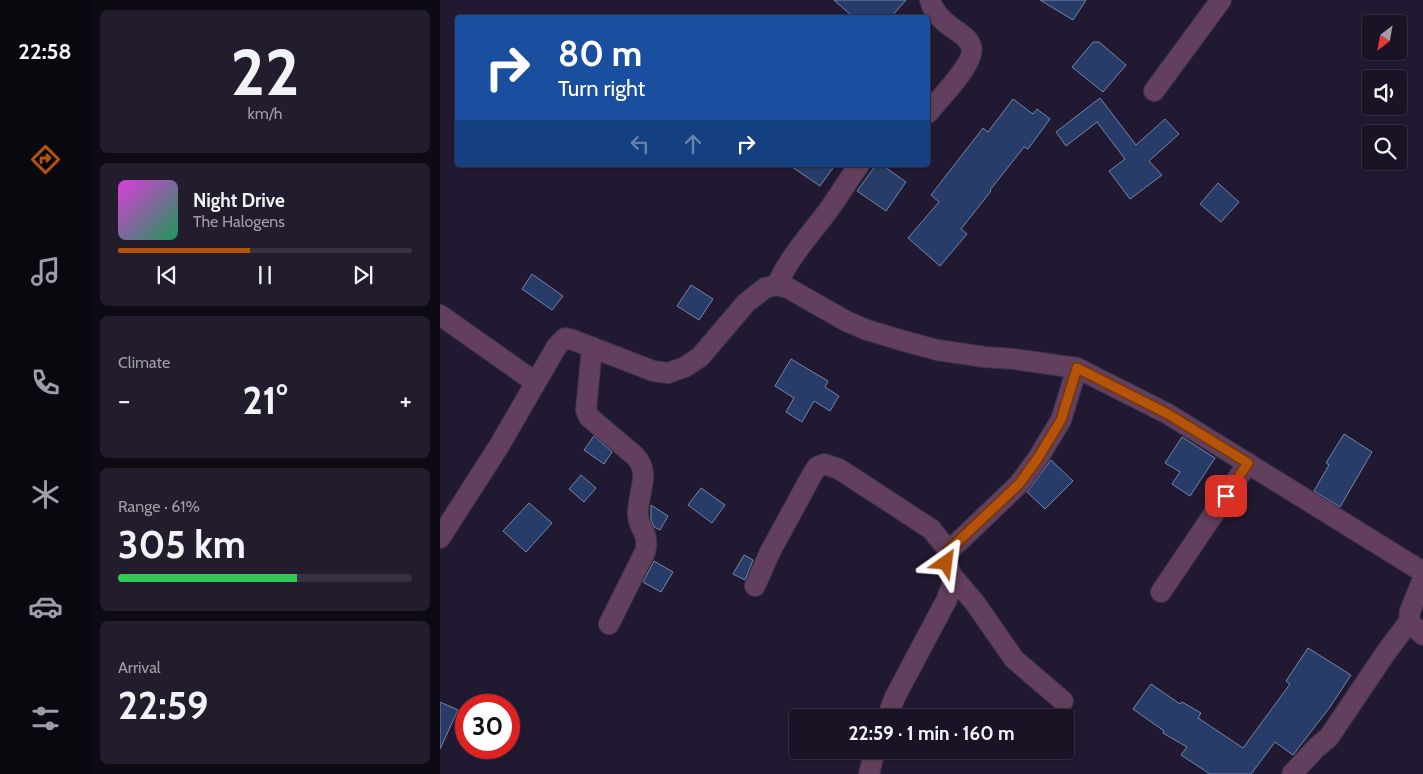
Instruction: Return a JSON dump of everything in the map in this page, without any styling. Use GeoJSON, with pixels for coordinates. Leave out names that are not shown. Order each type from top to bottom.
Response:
{"type":"FeatureCollection","features":[{"type":"Feature","properties":{"kind":"street"},"geometry":{"type":"LineString","coordinates":[[930,0],[938,15],[967,39],[972,50],[971,58],[930,111]]}},
{"type":"Feature","properties":{"kind":"street"},"geometry":{"type":"LineString","coordinates":[[1154,91],[1221,0]]}},
{"type":"Feature","properties":{"kind":"street"},"geometry":{"type":"LineString","coordinates":[[777,285],[792,256],[830,208],[858,167]]}},
{"type":"Feature","properties":{"kind":"street"},"geometry":{"type":"LineString","coordinates":[[440,538],[499,446],[557,346],[565,338],[653,371],[668,373],[685,367],[700,357],[746,303],[766,288],[777,285],[788,288],[846,321],[867,330],[904,341],[937,350],[1077,368],[1168,414],[1423,572]]}},
{"type":"Feature","properties":{"kind":"street"},"geometry":{"type":"LineString","coordinates":[[440,315],[535,382]]}},
{"type":"Feature","properties":{"kind":"street"},"geometry":{"type":"LineString","coordinates":[[592,347],[586,410],[589,417],[636,456],[642,463],[644,474],[638,513],[639,521],[646,536],[645,552],[609,624]]}},
{"type":"Feature","properties":{"kind":"street"},"geometry":{"type":"LineString","coordinates":[[890,709],[946,602],[953,582],[946,563],[949,550],[1019,484],[1038,458],[1061,420],[1077,368]]}},
{"type":"Feature","properties":{"kind":"street"},"geometry":{"type":"LineString","coordinates":[[1161,592],[1248,463]]}},
{"type":"Feature","properties":{"kind":"street"},"geometry":{"type":"LineString","coordinates":[[755,586],[770,552],[813,473],[817,467],[824,464],[839,469],[931,529],[949,550]]}},
{"type":"Feature","properties":{"kind":"street"},"geometry":{"type":"LineString","coordinates":[[952,576],[975,603],[1014,659],[1063,701]]}},
{"type":"Feature","properties":{"kind":"street"},"geometry":{"type":"LineString","coordinates":[[1292,774],[1329,737],[1387,651],[1416,628],[1410,611],[1423,580]]}},
{"type":"Feature","properties":{"kind":"street"},"geometry":{"type":"LineString","coordinates":[[869,774],[873,759]]}},
{"type":"Feature","properties":{"kind":"building"},"geometry":{"type":"Polygon","coordinates":[[[834,0],[906,0],[893,15],[851,15],[834,0]]]}},
{"type":"Feature","properties":{"kind":"building"},"geometry":{"type":"Polygon","coordinates":[[[1040,0],[1086,0],[1073,20],[1040,0]]]}},
{"type":"Feature","properties":{"kind":"building"},"geometry":{"type":"Polygon","coordinates":[[[1093,42],[1099,42],[1126,65],[1103,92],[1072,67],[1093,42]]]}},
{"type":"Feature","properties":{"kind":"building"},"geometry":{"type":"Polygon","coordinates":[[[1100,98],[1136,145],[1165,119],[1179,134],[1149,161],[1162,175],[1130,199],[1109,171],[1125,159],[1097,122],[1066,146],[1056,132],[1100,98]]]}},
{"type":"Feature","properties":{"kind":"building"},"geometry":{"type":"Polygon","coordinates":[[[1013,99],[1033,114],[1037,109],[1050,119],[1028,149],[1024,147],[990,190],[961,229],[967,234],[940,266],[908,238],[939,202],[931,195],[983,128],[988,132],[1013,99]]]}},
{"type":"Feature","properties":{"kind":"building"},"geometry":{"type":"Polygon","coordinates":[[[792,167],[834,167],[820,186],[792,167]]]}},
{"type":"Feature","properties":{"kind":"building"},"geometry":{"type":"Polygon","coordinates":[[[875,167],[885,167],[906,182],[886,211],[857,191],[875,167]]]}},
{"type":"Feature","properties":{"kind":"building"},"geometry":{"type":"Polygon","coordinates":[[[1218,183],[1239,202],[1221,222],[1200,204],[1218,183]]]}},
{"type":"Feature","properties":{"kind":"building"},"geometry":{"type":"Polygon","coordinates":[[[532,274],[563,296],[552,310],[522,289],[532,274]]]}},
{"type":"Feature","properties":{"kind":"building"},"geometry":{"type":"Polygon","coordinates":[[[691,285],[713,299],[699,320],[677,306],[691,285]]]}},
{"type":"Feature","properties":{"kind":"building"},"geometry":{"type":"Polygon","coordinates":[[[791,359],[828,381],[825,387],[839,396],[830,411],[814,401],[802,422],[786,412],[794,398],[775,386],[791,359]]]}},
{"type":"Feature","properties":{"kind":"building"},"geometry":{"type":"Polygon","coordinates":[[[1344,434],[1372,452],[1340,507],[1314,491],[1329,465],[1326,463],[1344,434]]]}},
{"type":"Feature","properties":{"kind":"building"},"geometry":{"type":"Polygon","coordinates":[[[594,436],[612,452],[604,464],[584,450],[594,436]]]}},
{"type":"Feature","properties":{"kind":"building"},"geometry":{"type":"Polygon","coordinates":[[[1182,437],[1215,458],[1190,496],[1172,484],[1180,472],[1165,463],[1182,437]]]}},
{"type":"Feature","properties":{"kind":"building"},"geometry":{"type":"Polygon","coordinates":[[[1051,460],[1073,481],[1045,509],[1027,492],[1051,460]]]}},
{"type":"Feature","properties":{"kind":"building"},"geometry":{"type":"Polygon","coordinates":[[[581,475],[596,488],[584,502],[569,489],[581,475]]]}},
{"type":"Feature","properties":{"kind":"building"},"geometry":{"type":"Polygon","coordinates":[[[701,488],[725,505],[712,523],[688,505],[701,488]]]}},
{"type":"Feature","properties":{"kind":"building"},"geometry":{"type":"Polygon","coordinates":[[[529,503],[552,523],[526,552],[503,531],[529,503]]]}},
{"type":"Feature","properties":{"kind":"building"},"geometry":{"type":"Polygon","coordinates":[[[651,505],[668,516],[660,530],[654,527],[651,520],[651,505]]]}},
{"type":"Feature","properties":{"kind":"building"},"geometry":{"type":"Polygon","coordinates":[[[744,555],[753,560],[745,580],[733,574],[744,555]]]}},
{"type":"Feature","properties":{"kind":"building"},"geometry":{"type":"Polygon","coordinates":[[[654,561],[673,572],[661,592],[643,582],[654,561]]]}},
{"type":"Feature","properties":{"kind":"building"},"geometry":{"type":"Polygon","coordinates":[[[1308,648],[1351,675],[1330,707],[1293,755],[1275,742],[1251,774],[1210,774],[1181,755],[1187,747],[1163,733],[1164,731],[1133,709],[1151,684],[1180,704],[1182,702],[1201,713],[1198,718],[1243,748],[1290,684],[1286,681],[1308,648]]]}},
{"type":"Feature","properties":{"kind":"building"},"geometry":{"type":"Polygon","coordinates":[[[440,702],[455,709],[455,716],[440,749],[440,702]]]}},
{"type":"Feature","properties":{"kind":"route"},"geometry":{"type":"LineString","coordinates":[[946,563],[949,550],[1019,484],[1038,458],[1061,420],[1077,368],[1168,414],[1248,463],[1226,496]]}}]}
